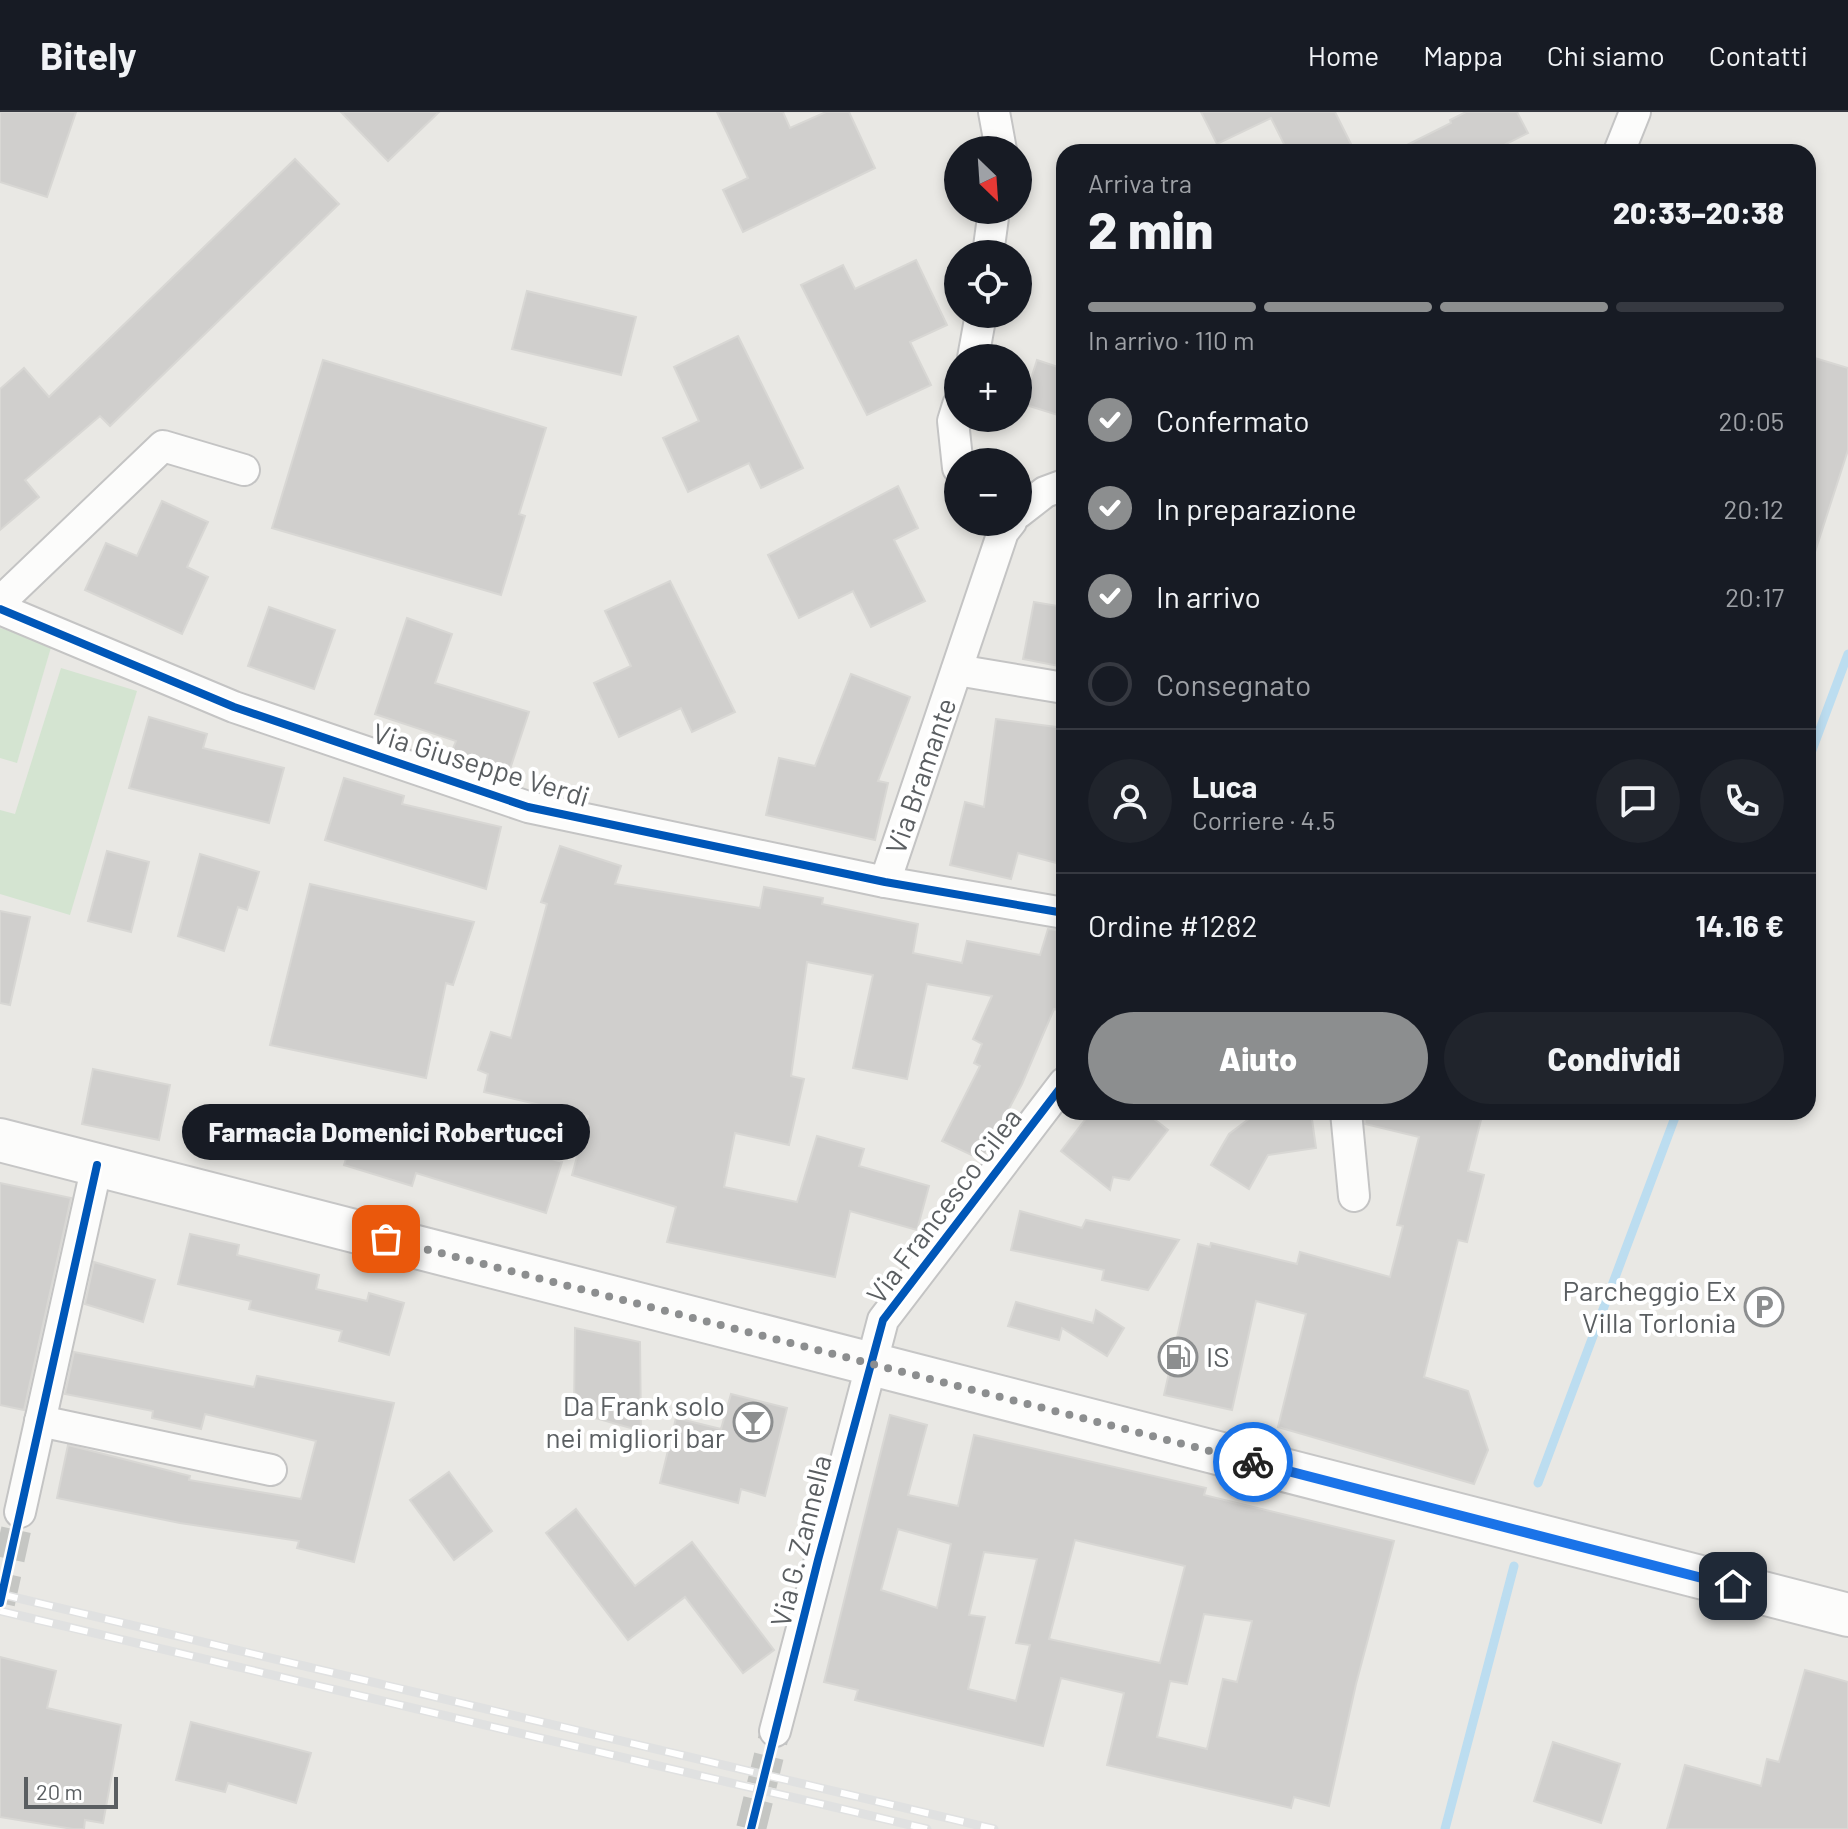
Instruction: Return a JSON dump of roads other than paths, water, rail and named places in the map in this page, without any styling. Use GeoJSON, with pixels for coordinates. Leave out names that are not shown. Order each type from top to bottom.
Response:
{"type":"FeatureCollection","features":[{"type":"Feature","properties":{"kind":"main road"},"geometry":{"type":"LineString","coordinates":[[0,1140],[870,1361],[1848,1615]]}},
{"type":"Feature","properties":{"kind":"street"},"geometry":{"type":"LineString","coordinates":[[994,112],[998,136]]}},
{"type":"Feature","properties":{"kind":"street"},"geometry":{"type":"LineString","coordinates":[[1622,144],[1635,112]]}},
{"type":"Feature","properties":{"kind":"street"},"geometry":{"type":"LineString","coordinates":[[0,602],[163,446],[244,470]]}},
{"type":"Feature","properties":{"kind":"street","name":"Via Bramante"},"geometry":{"type":"LineString","coordinates":[[1032,502],[1056,488]]}},
{"type":"Feature","properties":{"kind":"street","name":"Via Bramante"},"geometry":{"type":"LineString","coordinates":[[885,882],[1001,536]]}},
{"type":"Feature","properties":{"kind":"street","name":"Via Giuseppe Verdi"},"geometry":{"type":"LineString","coordinates":[[0,609],[234,707],[528,807],[885,882],[1056,912]]}},
{"type":"Feature","properties":{"kind":"street","name":"Via Bramante"},"geometry":{"type":"LineString","coordinates":[[957,670],[1056,687]]}},
{"type":"Feature","properties":{"kind":"street","name":"Via Francesco Cilea"},"geometry":{"type":"LineString","coordinates":[[870,1361],[883,1320],[1056,1093]]}},
{"type":"Feature","properties":{"kind":"street"},"geometry":{"type":"LineString","coordinates":[[1347,1120],[1354,1196]]}},
{"type":"Feature","properties":{"kind":"street"},"geometry":{"type":"LineString","coordinates":[[20,1512],[97,1165]]}},
{"type":"Feature","properties":{"kind":"street","name":"Via G. Zannella"},"geometry":{"type":"LineString","coordinates":[[775,1731],[870,1361]]}},
{"type":"Feature","properties":{"kind":"street"},"geometry":{"type":"LineString","coordinates":[[40,1421],[271,1470]]}},
{"type":"Feature","properties":{"kind":"waterway"},"geometry":{"type":"LineString","coordinates":[[1816,740],[1848,654]]}},
{"type":"Feature","properties":{"kind":"waterway"},"geometry":{"type":"LineString","coordinates":[[1538,1483],[1674,1120]]}},
{"type":"Feature","properties":{"kind":"waterway"},"geometry":{"type":"LineString","coordinates":[[1445,1829],[1514,1566]]}},
{"type":"Feature","properties":{"kind":"tunnel"},"geometry":{"type":"LineString","coordinates":[[0,1603],[20,1512]]}},
{"type":"Feature","properties":{"kind":"tunnel"},"geometry":{"type":"LineString","coordinates":[[751,1829],[775,1731]]}},
{"type":"Feature","properties":{"kind":"railway"},"geometry":{"type":"LineString","coordinates":[[0,1594],[994,1829]]}},
{"type":"Feature","properties":{"kind":"railway"},"geometry":{"type":"LineString","coordinates":[[0,1611],[927,1829]]}},
{"type":"Feature","properties":{"kind":"place","name":"Farmacia Domenici Robertucci"},"geometry":{"type":"Point","coordinates":[386,1239]}},
{"type":"Feature","properties":{"kind":"place","name":"Parcheggio Ex Villa Torlonia"},"geometry":{"type":"Point","coordinates":[1764,1307]}},
{"type":"Feature","properties":{"kind":"place","name":"IS"},"geometry":{"type":"Point","coordinates":[1178,1357]}},
{"type":"Feature","properties":{"kind":"place","name":"Da Frank solo nei migliori bar"},"geometry":{"type":"Point","coordinates":[753,1422]}}]}
